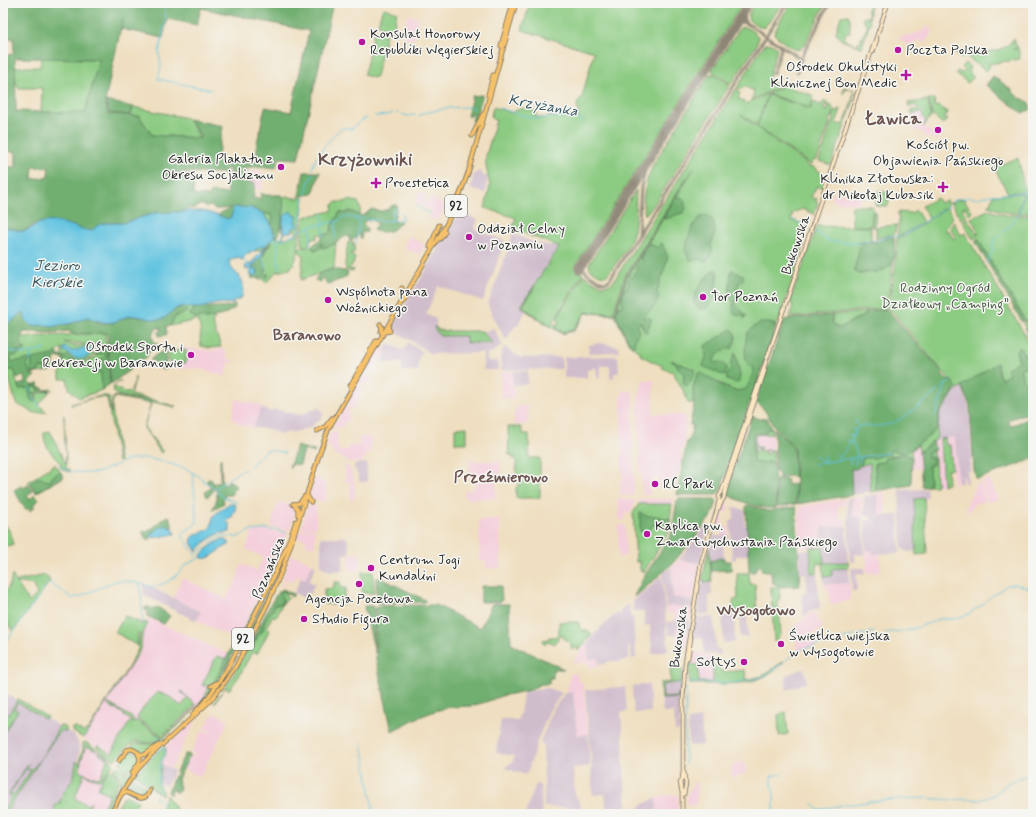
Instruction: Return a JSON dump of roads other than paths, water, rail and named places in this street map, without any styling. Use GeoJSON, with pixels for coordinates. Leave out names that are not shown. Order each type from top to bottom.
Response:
{"type":"FeatureCollection","features":[{"type":"Feature","properties":{"kind":"main road"},"geometry":{"type":"LineString","coordinates":[[509,22],[514,3]]}},
{"type":"Feature","properties":{"kind":"main road"},"geometry":{"type":"LineString","coordinates":[[509,22],[514,3]]}},
{"type":"Feature","properties":{"kind":"main road","name":"Bukowska"},"geometry":{"type":"LineString","coordinates":[[723,495],[754,398],[889,3]]}},
{"type":"Feature","properties":{"kind":"main road","name":"Bukowska"},"geometry":{"type":"LineString","coordinates":[[723,495],[754,398],[889,3]]}},
{"type":"Feature","properties":{"kind":"main road","name":"92"},"geometry":{"type":"LineString","coordinates":[[388,322],[398,307],[412,276],[431,249],[460,189],[467,171],[509,22]]}},
{"type":"Feature","properties":{"kind":"main road","name":"92"},"geometry":{"type":"LineString","coordinates":[[388,322],[451,216],[459,199],[473,158],[509,22]]}},
{"type":"Feature","properties":{"kind":"main road"},"geometry":{"type":"LineString","coordinates":[[472,136],[483,114]]}},
{"type":"Feature","properties":{"kind":"main road"},"geometry":{"type":"LineString","coordinates":[[471,168],[473,158]]}},
{"type":"Feature","properties":{"kind":"main road"},"geometry":{"type":"LineString","coordinates":[[431,249],[439,225]]}},
{"type":"Feature","properties":{"kind":"main road"},"geometry":{"type":"LineString","coordinates":[[431,249],[445,232]]}},
{"type":"Feature","properties":{"kind":"main road"},"geometry":{"type":"LineString","coordinates":[[402,288],[403,294]]}},
{"type":"Feature","properties":{"kind":"main road"},"geometry":{"type":"LineString","coordinates":[[398,307],[409,294]]}},
{"type":"Feature","properties":{"kind":"main road"},"geometry":{"type":"LineString","coordinates":[[388,322],[388,328],[390,331],[382,333],[382,327],[380,324],[388,322]]}},
{"type":"Feature","properties":{"kind":"main road","name":"Poznańska"},"geometry":{"type":"LineString","coordinates":[[110,814],[129,780],[149,757],[209,702],[230,676],[273,592],[289,551],[320,446],[332,418],[382,333]]}},
{"type":"Feature","properties":{"kind":"main road","name":"Poznańska"},"geometry":{"type":"LineString","coordinates":[[110,814],[119,793],[132,773],[146,757],[199,708],[223,677],[262,601],[290,539],[329,428],[382,333]]}},
{"type":"Feature","properties":{"kind":"main road"},"geometry":{"type":"LineString","coordinates":[[369,345],[369,353]]}},
{"type":"Feature","properties":{"kind":"main road"},"geometry":{"type":"LineString","coordinates":[[749,416],[754,405],[756,404],[755,402],[761,381]]}},
{"type":"Feature","properties":{"kind":"main road"},"geometry":{"type":"LineString","coordinates":[[318,431],[325,427],[332,418]]}},
{"type":"Feature","properties":{"kind":"main road"},"geometry":{"type":"LineString","coordinates":[[721,500],[724,498],[723,495]]}},
{"type":"Feature","properties":{"kind":"main road"},"geometry":{"type":"LineString","coordinates":[[721,500],[719,496],[723,495]]}},
{"type":"Feature","properties":{"kind":"main road"},"geometry":{"type":"LineString","coordinates":[[298,515],[297,508],[293,504],[302,501],[305,496],[309,499],[310,503],[303,506]]}},
{"type":"Feature","properties":{"kind":"main road","name":"Bukowska"},"geometry":{"type":"LineString","coordinates":[[683,814],[683,786],[680,783],[683,781],[683,695],[686,655],[702,563],[707,542],[721,500]]}},
{"type":"Feature","properties":{"kind":"main road"},"geometry":{"type":"LineString","coordinates":[[285,543],[290,539]]}},
{"type":"Feature","properties":{"kind":"main road"},"geometry":{"type":"LineString","coordinates":[[211,686],[216,684],[223,677]]}},
{"type":"Feature","properties":{"kind":"main road"},"geometry":{"type":"LineString","coordinates":[[132,748],[144,755],[159,745]]}},
{"type":"Feature","properties":{"kind":"main road"},"geometry":{"type":"LineString","coordinates":[[125,751],[132,748]]}},
{"type":"Feature","properties":{"kind":"main road"},"geometry":{"type":"LineString","coordinates":[[119,761],[119,759],[126,752],[132,748]]}},
{"type":"Feature","properties":{"kind":"main road"},"geometry":{"type":"LineString","coordinates":[[132,748],[141,759],[132,773]]}},
{"type":"Feature","properties":{"kind":"main road"},"geometry":{"type":"LineString","coordinates":[[117,801],[124,792],[137,798],[141,798],[149,792],[150,789],[141,797],[133,795],[127,790],[129,780]]}},
{"type":"Feature","properties":{"kind":"water","name":"Jezioro Kierskie"},"geometry":{"type":"Polygon","coordinates":[[[231,208],[251,208],[264,213],[266,219],[269,220],[275,235],[271,241],[267,243],[261,257],[254,265],[252,265],[253,269],[257,268],[257,275],[251,276],[250,268],[246,270],[245,266],[251,264],[253,260],[255,260],[265,245],[256,249],[255,251],[250,252],[242,260],[238,257],[229,261],[232,268],[241,278],[243,286],[242,297],[233,301],[233,304],[217,304],[200,308],[180,307],[164,318],[158,320],[128,316],[116,322],[107,322],[87,317],[73,323],[52,327],[45,325],[30,325],[25,319],[24,312],[22,312],[11,322],[3,326],[3,228],[24,231],[41,223],[50,221],[91,231],[98,225],[106,223],[123,223],[155,213],[184,212],[188,210],[207,212],[227,219],[231,217],[233,210],[231,208]]]}},
{"type":"Feature","properties":{"kind":"water"},"geometry":{"type":"Polygon","coordinates":[[[291,211],[293,215],[297,216],[295,220],[297,225],[291,232],[284,233],[284,217],[291,211]]]}},
{"type":"Feature","properties":{"kind":"water"},"geometry":{"type":"Polygon","coordinates":[[[64,347],[72,351],[87,347],[91,350],[91,353],[86,358],[75,358],[63,350],[64,347]]]}},
{"type":"Feature","properties":{"kind":"water"},"geometry":{"type":"Polygon","coordinates":[[[230,503],[234,504],[236,507],[232,517],[226,522],[230,524],[230,532],[221,533],[214,536],[197,551],[191,543],[193,536],[207,531],[211,526],[214,515],[230,503]]]}},
{"type":"Feature","properties":{"kind":"water"},"geometry":{"type":"Polygon","coordinates":[[[168,526],[174,530],[175,534],[153,538],[150,535],[159,528],[168,526]]]}},
{"type":"Feature","properties":{"kind":"water"},"geometry":{"type":"Polygon","coordinates":[[[222,539],[229,542],[229,545],[214,555],[202,558],[201,556],[210,546],[222,539]]]}},
{"type":"Feature","properties":{"kind":"waterway"},"geometry":{"type":"LineString","coordinates":[[160,70],[161,66],[159,53],[166,18],[163,3]]}},
{"type":"Feature","properties":{"kind":"waterway"},"geometry":{"type":"LineString","coordinates":[[160,71],[158,79],[211,90]]}},
{"type":"Feature","properties":{"kind":"waterway","name":"Krzyżanka"},"geometry":{"type":"LineString","coordinates":[[419,116],[424,113],[448,108],[469,107]]}},
{"type":"Feature","properties":{"kind":"waterway","name":"Krzyżanka"},"geometry":{"type":"LineString","coordinates":[[470,107],[474,108]]}},
{"type":"Feature","properties":{"kind":"waterway","name":"Krzyżanka"},"geometry":{"type":"LineString","coordinates":[[499,108],[521,115],[538,118],[563,117],[581,119],[582,124]]}},
{"type":"Feature","properties":{"kind":"waterway","name":"Krzyżanka"},"geometry":{"type":"LineString","coordinates":[[375,116],[393,113]]}},
{"type":"Feature","properties":{"kind":"waterway","name":"Krzyżanka"},"geometry":{"type":"LineString","coordinates":[[402,114],[408,116],[416,115]]}},
{"type":"Feature","properties":{"kind":"waterway","name":"Krzyżanka"},"geometry":{"type":"LineString","coordinates":[[312,169],[319,154],[335,134],[343,128],[352,129],[360,121],[367,118]]}},
{"type":"Feature","properties":{"kind":"waterway","name":"Krzyżanka"},"geometry":{"type":"LineString","coordinates":[[305,196],[313,173]]}},
{"type":"Feature","properties":{"kind":"waterway"},"geometry":{"type":"LineString","coordinates":[[992,195],[1033,191]]}},
{"type":"Feature","properties":{"kind":"waterway"},"geometry":{"type":"LineString","coordinates":[[1020,205],[1025,192]]}},
{"type":"Feature","properties":{"kind":"waterway"},"geometry":{"type":"LineString","coordinates":[[981,197],[992,195]]}},
{"type":"Feature","properties":{"kind":"waterway","name":"Krzyżanka"},"geometry":{"type":"LineString","coordinates":[[296,234],[299,232],[304,197]]}},
{"type":"Feature","properties":{"kind":"waterway"},"geometry":{"type":"LineString","coordinates":[[969,197],[975,198]]}},
{"type":"Feature","properties":{"kind":"waterway"},"geometry":{"type":"LineString","coordinates":[[951,203],[956,199],[968,198]]}},
{"type":"Feature","properties":{"kind":"waterway"},"geometry":{"type":"LineString","coordinates":[[416,206],[431,214]]}},
{"type":"Feature","properties":{"kind":"waterway"},"geometry":{"type":"LineString","coordinates":[[936,214],[949,206]]}},
{"type":"Feature","properties":{"kind":"waterway"},"geometry":{"type":"LineString","coordinates":[[1020,206],[1020,214]]}},
{"type":"Feature","properties":{"kind":"waterway"},"geometry":{"type":"LineString","coordinates":[[393,221],[392,212],[395,211],[395,208]]}},
{"type":"Feature","properties":{"kind":"waterway"},"geometry":{"type":"LineString","coordinates":[[301,231],[311,226],[339,221],[341,218],[346,217],[385,221],[403,219],[402,213]]}},
{"type":"Feature","properties":{"kind":"waterway"},"geometry":{"type":"LineString","coordinates":[[323,214],[323,236]]}},
{"type":"Feature","properties":{"kind":"waterway"},"geometry":{"type":"LineString","coordinates":[[896,236],[901,237],[935,215]]}},
{"type":"Feature","properties":{"kind":"waterway"},"geometry":{"type":"LineString","coordinates":[[1003,232],[1018,215]]}},
{"type":"Feature","properties":{"kind":"waterway"},"geometry":{"type":"LineString","coordinates":[[354,218],[359,223],[356,243]]}},
{"type":"Feature","properties":{"kind":"waterway"},"geometry":{"type":"LineString","coordinates":[[791,219],[808,226]]}},
{"type":"Feature","properties":{"kind":"waterway"},"geometry":{"type":"LineString","coordinates":[[335,239],[336,221]]}},
{"type":"Feature","properties":{"kind":"waterway"},"geometry":{"type":"LineString","coordinates":[[310,246],[311,227]]}},
{"type":"Feature","properties":{"kind":"waterway"},"geometry":{"type":"LineString","coordinates":[[815,231],[828,241],[856,243]]}},
{"type":"Feature","properties":{"kind":"waterway"},"geometry":{"type":"LineString","coordinates":[[996,238],[1002,232]]}},
{"type":"Feature","properties":{"kind":"waterway","name":"Krzyżanka"},"geometry":{"type":"LineString","coordinates":[[282,238],[284,233]]}},
{"type":"Feature","properties":{"kind":"waterway","name":"Krzyżanka"},"geometry":{"type":"LineString","coordinates":[[273,239],[286,239],[295,234]]}},
{"type":"Feature","properties":{"kind":"waterway"},"geometry":{"type":"LineString","coordinates":[[877,241],[889,236],[895,236]]}},
{"type":"Feature","properties":{"kind":"waterway"},"geometry":{"type":"LineString","coordinates":[[993,249],[992,246],[995,239]]}},
{"type":"Feature","properties":{"kind":"waterway"},"geometry":{"type":"LineString","coordinates":[[277,240],[279,269]]}},
{"type":"Feature","properties":{"kind":"waterway"},"geometry":{"type":"LineString","coordinates":[[862,242],[876,240]]}},
{"type":"Feature","properties":{"kind":"waterway"},"geometry":{"type":"LineString","coordinates":[[856,243],[861,243]]}},
{"type":"Feature","properties":{"kind":"waterway"},"geometry":{"type":"LineString","coordinates":[[989,258],[993,250]]}},
{"type":"Feature","properties":{"kind":"waterway"},"geometry":{"type":"LineString","coordinates":[[261,257],[267,269]]}},
{"type":"Feature","properties":{"kind":"waterway"},"geometry":{"type":"LineString","coordinates":[[243,258],[247,265]]}},
{"type":"Feature","properties":{"kind":"waterway"},"geometry":{"type":"LineString","coordinates":[[3,333],[10,351],[25,354],[46,349]]}},
{"type":"Feature","properties":{"kind":"waterway"},"geometry":{"type":"LineString","coordinates":[[30,362],[31,353]]}},
{"type":"Feature","properties":{"kind":"waterway"},"geometry":{"type":"LineString","coordinates":[[916,408],[950,381]]}},
{"type":"Feature","properties":{"kind":"waterway"},"geometry":{"type":"LineString","coordinates":[[935,416],[946,384]]}},
{"type":"Feature","properties":{"kind":"waterway"},"geometry":{"type":"LineString","coordinates":[[30,387],[33,399],[41,407]]}},
{"type":"Feature","properties":{"kind":"waterway"},"geometry":{"type":"LineString","coordinates":[[909,413],[915,409]]}},
{"type":"Feature","properties":{"kind":"waterway"},"geometry":{"type":"LineString","coordinates":[[814,464],[838,460],[851,442],[858,426],[878,426],[890,424],[908,414]]}},
{"type":"Feature","properties":{"kind":"waterway"},"geometry":{"type":"LineString","coordinates":[[855,420],[857,425]]}},
{"type":"Feature","properties":{"kind":"waterway"},"geometry":{"type":"LineString","coordinates":[[851,429],[856,431]]}},
{"type":"Feature","properties":{"kind":"waterway"},"geometry":{"type":"LineString","coordinates":[[849,435],[853,436]]}},
{"type":"Feature","properties":{"kind":"waterway"},"geometry":{"type":"LineString","coordinates":[[846,440],[851,442]]}},
{"type":"Feature","properties":{"kind":"waterway"},"geometry":{"type":"LineString","coordinates":[[852,440],[856,451]]}},
{"type":"Feature","properties":{"kind":"waterway"},"geometry":{"type":"LineString","coordinates":[[250,467],[265,451],[270,450],[285,453]]}},
{"type":"Feature","properties":{"kind":"waterway"},"geometry":{"type":"LineString","coordinates":[[856,452],[858,457]]}},
{"type":"Feature","properties":{"kind":"waterway"},"geometry":{"type":"LineString","coordinates":[[838,460],[889,453]]}},
{"type":"Feature","properties":{"kind":"waterway"},"geometry":{"type":"LineString","coordinates":[[836,454],[840,457]]}},
{"type":"Feature","properties":{"kind":"waterway"},"geometry":{"type":"LineString","coordinates":[[814,455],[824,462]]}},
{"type":"Feature","properties":{"kind":"waterway"},"geometry":{"type":"LineString","coordinates":[[823,455],[826,461]]}},
{"type":"Feature","properties":{"kind":"waterway"},"geometry":{"type":"LineString","coordinates":[[120,463],[130,459],[145,458],[187,469],[225,498],[238,503]]}},
{"type":"Feature","properties":{"kind":"waterway"},"geometry":{"type":"LineString","coordinates":[[860,463],[861,458]]}},
{"type":"Feature","properties":{"kind":"waterway"},"geometry":{"type":"LineString","coordinates":[[850,464],[851,459]]}},
{"type":"Feature","properties":{"kind":"waterway"},"geometry":{"type":"LineString","coordinates":[[855,464],[856,459]]}},
{"type":"Feature","properties":{"kind":"waterway"},"geometry":{"type":"LineString","coordinates":[[74,472],[97,473],[119,464]]}},
{"type":"Feature","properties":{"kind":"waterway"},"geometry":{"type":"LineString","coordinates":[[59,465],[72,472]]}},
{"type":"Feature","properties":{"kind":"waterway"},"geometry":{"type":"LineString","coordinates":[[215,489],[240,471],[245,470]]}},
{"type":"Feature","properties":{"kind":"waterway"},"geometry":{"type":"LineString","coordinates":[[193,473],[195,498]]}},
{"type":"Feature","properties":{"kind":"waterway"},"geometry":{"type":"LineString","coordinates":[[195,500],[197,523],[181,534],[196,556]]}},
{"type":"Feature","properties":{"kind":"waterway"},"geometry":{"type":"LineString","coordinates":[[232,536],[235,538],[250,531],[269,529]]}},
{"type":"Feature","properties":{"kind":"waterway"},"geometry":{"type":"LineString","coordinates":[[276,530],[287,533]]}},
{"type":"Feature","properties":{"kind":"waterway"},"geometry":{"type":"LineString","coordinates":[[198,554],[206,545],[216,538],[223,536],[230,537]]}},
{"type":"Feature","properties":{"kind":"waterway"},"geometry":{"type":"LineString","coordinates":[[3,645],[50,583],[72,598],[79,597],[115,581],[126,581],[152,587],[172,579],[184,566],[201,557]]}},
{"type":"Feature","properties":{"kind":"waterway"},"geometry":{"type":"LineString","coordinates":[[140,584],[143,624]]}},
{"type":"Feature","properties":{"kind":"waterway"},"geometry":{"type":"LineString","coordinates":[[1007,585],[1015,584],[1023,586]]}},
{"type":"Feature","properties":{"kind":"waterway"},"geometry":{"type":"LineString","coordinates":[[992,596],[1006,586]]}},
{"type":"Feature","properties":{"kind":"waterway"},"geometry":{"type":"LineString","coordinates":[[1025,587],[1033,588]]}},
{"type":"Feature","properties":{"kind":"waterway"},"geometry":{"type":"LineString","coordinates":[[981,606],[991,596]]}},
{"type":"Feature","properties":{"kind":"waterway"},"geometry":{"type":"LineString","coordinates":[[970,613],[980,606]]}},
{"type":"Feature","properties":{"kind":"waterway"},"geometry":{"type":"LineString","coordinates":[[957,618],[969,614]]}},
{"type":"Feature","properties":{"kind":"waterway"},"geometry":{"type":"LineString","coordinates":[[934,621],[938,619],[955,619]]}},
{"type":"Feature","properties":{"kind":"waterway"},"geometry":{"type":"LineString","coordinates":[[920,626],[933,622]]}},
{"type":"Feature","properties":{"kind":"waterway"},"geometry":{"type":"LineString","coordinates":[[905,631],[918,627]]}},
{"type":"Feature","properties":{"kind":"waterway"},"geometry":{"type":"LineString","coordinates":[[884,633],[903,631]]}},
{"type":"Feature","properties":{"kind":"waterway"},"geometry":{"type":"LineString","coordinates":[[868,633],[874,632]]}},
{"type":"Feature","properties":{"kind":"waterway"},"geometry":{"type":"LineString","coordinates":[[857,635],[866,634]]}},
{"type":"Feature","properties":{"kind":"waterway"},"geometry":{"type":"LineString","coordinates":[[837,640],[853,636]]}},
{"type":"Feature","properties":{"kind":"waterway"},"geometry":{"type":"LineString","coordinates":[[819,645],[836,640]]}},
{"type":"Feature","properties":{"kind":"waterway"},"geometry":{"type":"LineString","coordinates":[[803,649],[817,645]]}},
{"type":"Feature","properties":{"kind":"waterway"},"geometry":{"type":"LineString","coordinates":[[786,660],[802,649]]}},
{"type":"Feature","properties":{"kind":"waterway"},"geometry":{"type":"LineString","coordinates":[[771,672],[784,662]]}},
{"type":"Feature","properties":{"kind":"waterway"},"geometry":{"type":"LineString","coordinates":[[762,677],[769,673]]}},
{"type":"Feature","properties":{"kind":"waterway"},"geometry":{"type":"LineString","coordinates":[[750,680],[761,677]]}},
{"type":"Feature","properties":{"kind":"waterway"},"geometry":{"type":"LineString","coordinates":[[739,682],[748,680]]}},
{"type":"Feature","properties":{"kind":"waterway"},"geometry":{"type":"LineString","coordinates":[[693,683],[704,683]]}},
{"type":"Feature","properties":{"kind":"waterway"},"geometry":{"type":"LineString","coordinates":[[705,683],[710,683]]}},
{"type":"Feature","properties":{"kind":"waterway"},"geometry":{"type":"LineString","coordinates":[[711,683],[721,683]]}},
{"type":"Feature","properties":{"kind":"waterway"},"geometry":{"type":"LineString","coordinates":[[722,683],[733,683]]}},
{"type":"Feature","properties":{"kind":"waterway"},"geometry":{"type":"LineString","coordinates":[[685,764],[686,687]]}},
{"type":"Feature","properties":{"kind":"waterway"},"geometry":{"type":"LineString","coordinates":[[154,746],[159,741]]}},
{"type":"Feature","properties":{"kind":"waterway"},"geometry":{"type":"LineString","coordinates":[[362,743],[374,814]]}},
{"type":"Feature","properties":{"kind":"waterway"},"geometry":{"type":"LineString","coordinates":[[159,786],[159,768],[165,754],[163,746]]}},
{"type":"Feature","properties":{"kind":"waterway"},"geometry":{"type":"LineString","coordinates":[[150,759],[163,747]]}},
{"type":"Feature","properties":{"kind":"waterway"},"geometry":{"type":"LineString","coordinates":[[681,774],[682,767]]}},
{"type":"Feature","properties":{"kind":"waterway"},"geometry":{"type":"LineString","coordinates":[[980,800],[994,795],[1008,783],[1033,773]]}},
{"type":"Feature","properties":{"kind":"waterway"},"geometry":{"type":"LineString","coordinates":[[761,814],[774,811],[774,796],[771,777],[778,775]]}},
{"type":"Feature","properties":{"kind":"waterway"},"geometry":{"type":"LineString","coordinates":[[158,792],[159,788]]}},
{"type":"Feature","properties":{"kind":"waterway"},"geometry":{"type":"LineString","coordinates":[[156,795],[155,798],[160,800]]}},
{"type":"Feature","properties":{"kind":"waterway"},"geometry":{"type":"LineString","coordinates":[[844,805],[885,800],[925,798],[979,800]]}},
{"type":"Feature","properties":{"kind":"waterway"},"geometry":{"type":"LineString","coordinates":[[161,814],[162,801]]}},
{"type":"Feature","properties":{"kind":"waterway"},"geometry":{"type":"LineString","coordinates":[[813,804],[818,810],[842,805]]}},
{"type":"Feature","properties":{"kind":"place","name":"Konsulat Honorowy Republiki Węgierskiej"},"geometry":{"type":"Point","coordinates":[362,42]}},
{"type":"Feature","properties":{"kind":"place","name":"Poczta Polska"},"geometry":{"type":"Point","coordinates":[898,50]}},
{"type":"Feature","properties":{"kind":"place","name":"Ośrodek Okulistyki Klinicznej Bon Medic"},"geometry":{"type":"Point","coordinates":[906,75]}},
{"type":"Feature","properties":{"kind":"place","name":"Kościół pw. Objawienia Pańskiego"},"geometry":{"type":"Point","coordinates":[938,130]}},
{"type":"Feature","properties":{"kind":"place","name":"Galeria Plakatu z Okresu Socjalizmu"},"geometry":{"type":"Point","coordinates":[281,167]}},
{"type":"Feature","properties":{"kind":"place","name":"Proestetica"},"geometry":{"type":"Point","coordinates":[376,183]}},
{"type":"Feature","properties":{"kind":"place","name":"Klinika Złotowska: dr Mikołaj Kubasik"},"geometry":{"type":"Point","coordinates":[943,187]}},
{"type":"Feature","properties":{"kind":"place","name":"Oddział Celny w Poznaniu"},"geometry":{"type":"Point","coordinates":[469,237]}},
{"type":"Feature","properties":{"kind":"place","name":"Tor Poznań"},"geometry":{"type":"Point","coordinates":[703,297]}},
{"type":"Feature","properties":{"kind":"place","name":"Wspólnota pana Woźnickiego"},"geometry":{"type":"Point","coordinates":[328,300]}},
{"type":"Feature","properties":{"kind":"place","name":"Ośrodek Sportu i Rekreacji w Baranowie"},"geometry":{"type":"Point","coordinates":[191,355]}},
{"type":"Feature","properties":{"kind":"place","name":"RC Park"},"geometry":{"type":"Point","coordinates":[655,484]}},
{"type":"Feature","properties":{"kind":"place","name":"Kaplica pw. Zmartwychwstania Pańskiego"},"geometry":{"type":"Point","coordinates":[647,534]}},
{"type":"Feature","properties":{"kind":"place","name":"Centrum Jogi Kundalini"},"geometry":{"type":"Point","coordinates":[371,568]}},
{"type":"Feature","properties":{"kind":"place","name":"Agencja Pocztowa"},"geometry":{"type":"Point","coordinates":[359,584]}},
{"type":"Feature","properties":{"kind":"place","name":"Studio Figura"},"geometry":{"type":"Point","coordinates":[304,619]}},
{"type":"Feature","properties":{"kind":"place","name":"Świetlica wiejska w Wysogotowie"},"geometry":{"type":"Point","coordinates":[781,644]}},
{"type":"Feature","properties":{"kind":"place","name":"Sołtys"},"geometry":{"type":"Point","coordinates":[744,662]}},
{"type":"Feature","properties":{"kind":"district","name":"Ławica"},"geometry":{"type":"Point","coordinates":[893,119]}},
{"type":"Feature","properties":{"kind":"district","name":"Krzyżowniki"},"geometry":{"type":"Point","coordinates":[365,160]}},
{"type":"Feature","properties":{"kind":"district","name":"Baranowo"},"geometry":{"type":"Point","coordinates":[307,335]}},
{"type":"Feature","properties":{"kind":"district","name":"Przeźmierowo"},"geometry":{"type":"Point","coordinates":[501,477]}},
{"type":"Feature","properties":{"kind":"district","name":"Wysogotowo"},"geometry":{"type":"Point","coordinates":[756,610]}},
{"type":"Feature","properties":{"kind":"park label","name":"Rodzinny Ogród Działkowy „Camping”"},"geometry":{"type":"Point","coordinates":[945,296]}}]}
